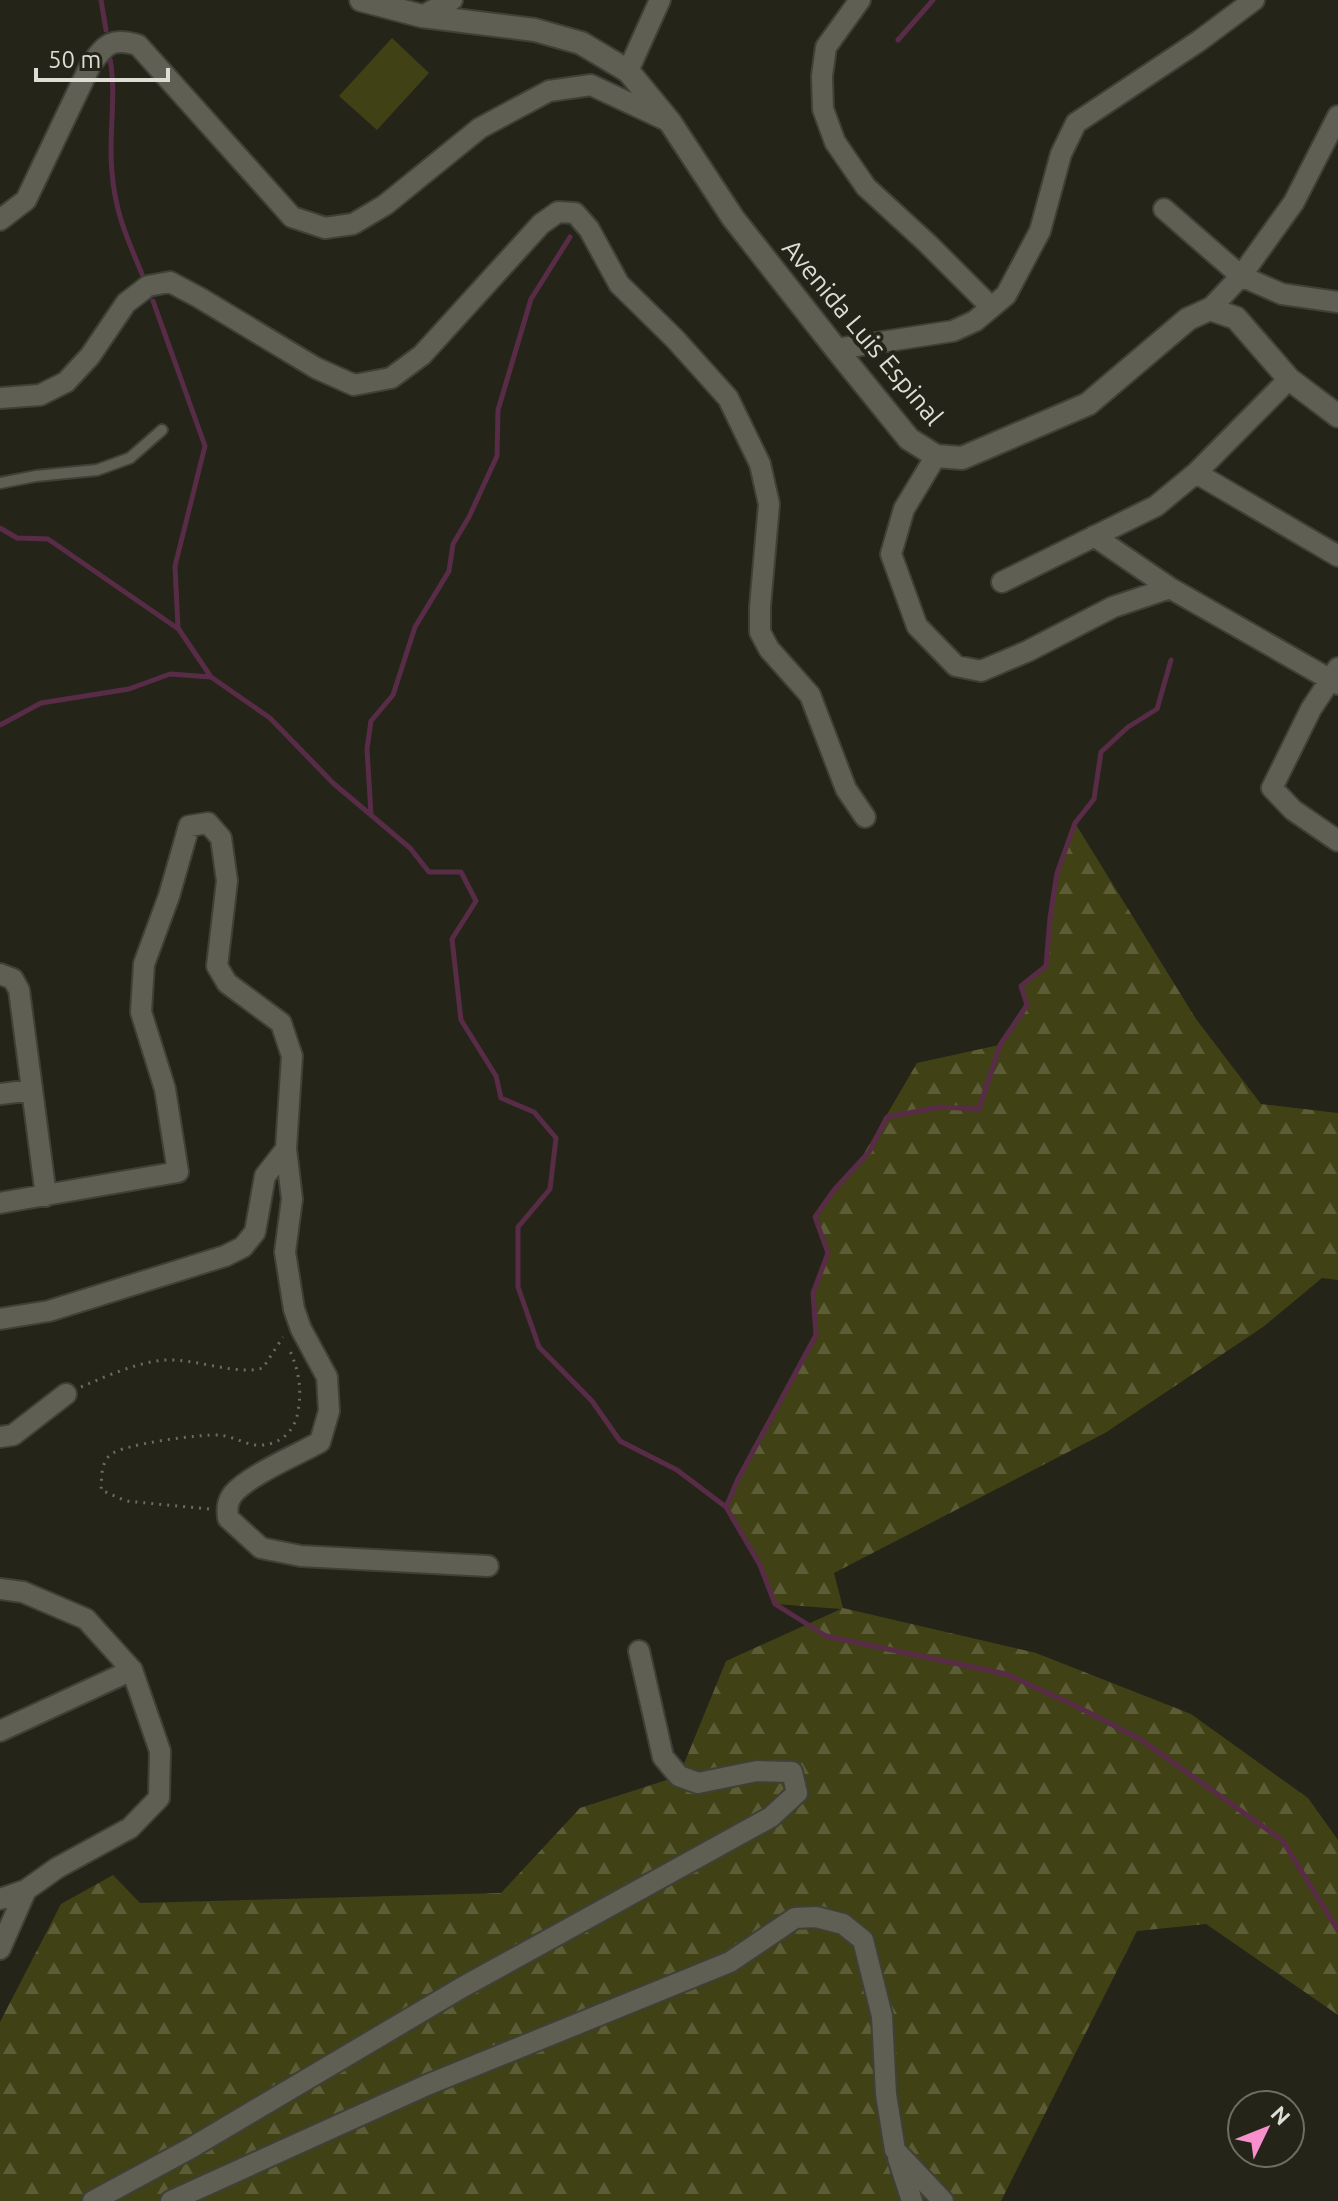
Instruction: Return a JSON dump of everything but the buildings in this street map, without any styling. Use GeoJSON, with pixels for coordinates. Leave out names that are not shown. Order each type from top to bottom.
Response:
{"type":"FeatureCollection","features":[{"type":"Feature","properties":{"kind":"street","name":"Avenida Luis Espinal"},"geometry":{"type":"LineString","coordinates":[[361,0],[422,16],[535,30],[581,43],[628,71],[670,122],[733,218],[836,349],[909,439],[936,456],[962,458],[1088,404],[1188,319],[1210,309]]}},
{"type":"Feature","properties":{"kind":"street"},"geometry":{"type":"LineString","coordinates":[[422,16],[452,0]]}},
{"type":"Feature","properties":{"kind":"street"},"geometry":{"type":"LineString","coordinates":[[628,71],[660,0]]}},
{"type":"Feature","properties":{"kind":"street"},"geometry":{"type":"LineString","coordinates":[[860,0],[826,47],[822,76],[823,109],[835,142],[866,187],[991,307]]}},
{"type":"Feature","properties":{"kind":"street"},"geometry":{"type":"LineString","coordinates":[[836,349],[953,331],[975,321],[1006,295],[1040,231],[1061,154],[1076,123],[1254,0]]}},
{"type":"Feature","properties":{"kind":"street"},"geometry":{"type":"LineString","coordinates":[[0,220],[26,200],[102,47],[121,40],[138,45],[292,217],[325,228],[353,224],[385,205],[480,128],[549,91],[591,85],[670,122]]}},
{"type":"Feature","properties":{"kind":"street"},"geometry":{"type":"LineString","coordinates":[[1338,116],[1294,202],[1241,276],[1210,309],[1236,318],[1289,379],[1338,416]]}},
{"type":"Feature","properties":{"kind":"street"},"geometry":{"type":"LineString","coordinates":[[1164,209],[1241,276],[1282,294],[1338,302]]}},
{"type":"Feature","properties":{"kind":"street"},"geometry":{"type":"LineString","coordinates":[[0,398],[40,395],[66,382],[90,356],[126,303],[148,286],[170,282],[328,374],[354,385],[391,378],[422,355],[541,224],[558,212],[575,213],[589,229],[619,284],[675,339],[728,398],[760,464],[769,504],[760,632],[769,649],[810,695],[846,789],[865,817]]}},
{"type":"Feature","properties":{"kind":"street"},"geometry":{"type":"LineString","coordinates":[[1002,582],[1156,506],[1196,473],[1289,379]]}},
{"type":"Feature","properties":{"kind":"street"},"geometry":{"type":"LineString","coordinates":[[936,456],[904,509],[891,554],[917,626],[956,666],[981,671],[1028,651],[1113,607],[1170,588]]}},
{"type":"Feature","properties":{"kind":"street"},"geometry":{"type":"LineString","coordinates":[[1196,473],[1338,556]]}},
{"type":"Feature","properties":{"kind":"street"},"geometry":{"type":"LineString","coordinates":[[1094,536],[1170,588],[1336,677],[1311,709],[1272,788],[1293,810],[1338,841]]}},
{"type":"Feature","properties":{"kind":"street"},"geometry":{"type":"LineString","coordinates":[[0,1203],[178,1172],[165,1089],[141,1012],[144,964],[169,896],[189,826],[208,823],[221,838],[227,881],[217,966],[227,983],[281,1023],[292,1056],[286,1149],[292,1199],[285,1252],[294,1309],[301,1329],[327,1377],[329,1411],[320,1442],[247,1482],[231,1496],[228,1518],[261,1548],[301,1556],[488,1566]]}},
{"type":"Feature","properties":{"kind":"street"},"geometry":{"type":"LineString","coordinates":[[7,976],[19,990],[46,1196]]}},
{"type":"Feature","properties":{"kind":"street"},"geometry":{"type":"LineString","coordinates":[[0,1094],[32,1090]]}},
{"type":"Feature","properties":{"kind":"street"},"geometry":{"type":"LineString","coordinates":[[0,1319],[49,1311],[225,1256],[243,1247],[255,1232],[265,1176],[286,1149]]}},
{"type":"Feature","properties":{"kind":"street"},"geometry":{"type":"LineString","coordinates":[[0,1437],[13,1435],[66,1394]]}},
{"type":"Feature","properties":{"kind":"street"},"geometry":{"type":"LineString","coordinates":[[0,1589],[23,1592],[86,1619],[132,1670],[160,1751],[159,1798],[130,1828],[57,1868],[26,1890],[0,1899]]}},
{"type":"Feature","properties":{"kind":"street"},"geometry":{"type":"LineString","coordinates":[[93,2201],[191,2148],[461,1988],[771,1817],[797,1793],[792,1772],[757,1771],[698,1783],[679,1776],[663,1757],[639,1651]]}},
{"type":"Feature","properties":{"kind":"street"},"geometry":{"type":"LineString","coordinates":[[0,1731],[132,1670]]}},
{"type":"Feature","properties":{"kind":"street"},"geometry":{"type":"LineString","coordinates":[[0,1949],[26,1890]]}},
{"type":"Feature","properties":{"kind":"street"},"geometry":{"type":"LineString","coordinates":[[171,2201],[427,2085],[730,1962],[795,1918],[816,1917],[843,1924],[863,1940],[882,2016],[886,2094],[895,2150],[912,2201]]}},
{"type":"Feature","properties":{"kind":"street"},"geometry":{"type":"LineString","coordinates":[[895,2150],[943,2201]]}},
{"type":"Feature","properties":{"kind":"lane"},"geometry":{"type":"LineString","coordinates":[[0,483],[97,470],[130,458],[162,430]]}},
{"type":"Feature","properties":{"kind":"path"},"geometry":{"type":"LineString","coordinates":[[228,1518],[205,1507],[126,1501],[101,1490],[102,1467],[111,1454],[181,1439],[220,1435],[257,1445],[281,1441],[297,1422],[302,1392],[295,1362],[278,1327]]}},
{"type":"Feature","properties":{"kind":"path"},"geometry":{"type":"LineString","coordinates":[[66,1394],[122,1370],[165,1360],[212,1364],[250,1372],[263,1368],[283,1337]]}},
{"type":"Feature","properties":{"kind":"green space"},"geometry":{"type":"Polygon","coordinates":[[[392,38],[429,73],[377,130],[339,96],[392,38]]]}},
{"type":"Feature","properties":{"kind":"green space"},"geometry":{"type":"Polygon","coordinates":[[[1075,823],[1196,1019],[1261,1104],[1338,1113],[1338,1280],[1322,1278],[1263,1327],[1105,1433],[834,1573],[843,1608],[1036,1653],[1191,1714],[1308,1798],[1338,1840],[1338,2015],[1206,1924],[1137,1931],[1001,2201],[0,2201],[0,2022],[61,1904],[113,1875],[140,1903],[501,1893],[580,1808],[679,1776],[726,1661],[841,1609],[775,1604],[760,1565],[726,1507],[816,1335],[813,1293],[828,1253],[815,1217],[858,1164],[917,1063],[999,1045],[1027,1005],[1021,986],[1046,966],[1057,873],[1075,823]]]}},
{"type":"Feature","properties":{"kind":"waterway"},"geometry":{"type":"LineString","coordinates":[[101,0],[106,30]]}},
{"type":"Feature","properties":{"kind":"waterway"},"geometry":{"type":"LineString","coordinates":[[898,40],[933,0]]}},
{"type":"Feature","properties":{"kind":"waterway"},"geometry":{"type":"LineString","coordinates":[[110,59],[113,87],[111,158],[116,200],[142,274]]}},
{"type":"Feature","properties":{"kind":"waterway"},"geometry":{"type":"LineString","coordinates":[[371,814],[367,749],[371,721],[393,695],[415,627],[449,571],[453,544],[497,456],[498,410],[531,299],[570,237]]}},
{"type":"Feature","properties":{"kind":"waterway"},"geometry":{"type":"LineString","coordinates":[[153,301],[205,446],[175,566],[178,628],[211,677]]}},
{"type":"Feature","properties":{"kind":"waterway"},"geometry":{"type":"LineString","coordinates":[[0,528],[17,538],[48,539],[177,628]]}},
{"type":"Feature","properties":{"kind":"waterway"},"geometry":{"type":"LineString","coordinates":[[726,1507],[816,1335],[813,1293],[828,1253],[815,1217],[834,1190],[869,1152],[887,1117],[940,1107],[979,1109],[1000,1045],[1027,1005],[1021,986],[1046,966],[1057,873],[1075,823],[1094,799],[1101,752],[1128,727],[1157,709],[1171,660]]}},
{"type":"Feature","properties":{"kind":"waterway"},"geometry":{"type":"LineString","coordinates":[[0,725],[41,703],[129,689],[170,674],[211,677],[270,718],[333,783],[410,848],[429,872],[461,872],[476,901],[452,939],[461,1020],[496,1076],[501,1098],[534,1112],[556,1138],[550,1189],[518,1227],[518,1287],[539,1347],[592,1401],[620,1441],[677,1470],[726,1507],[760,1565],[775,1604],[826,1636],[1006,1674],[1140,1739],[1282,1840],[1338,1930]]}}]}
